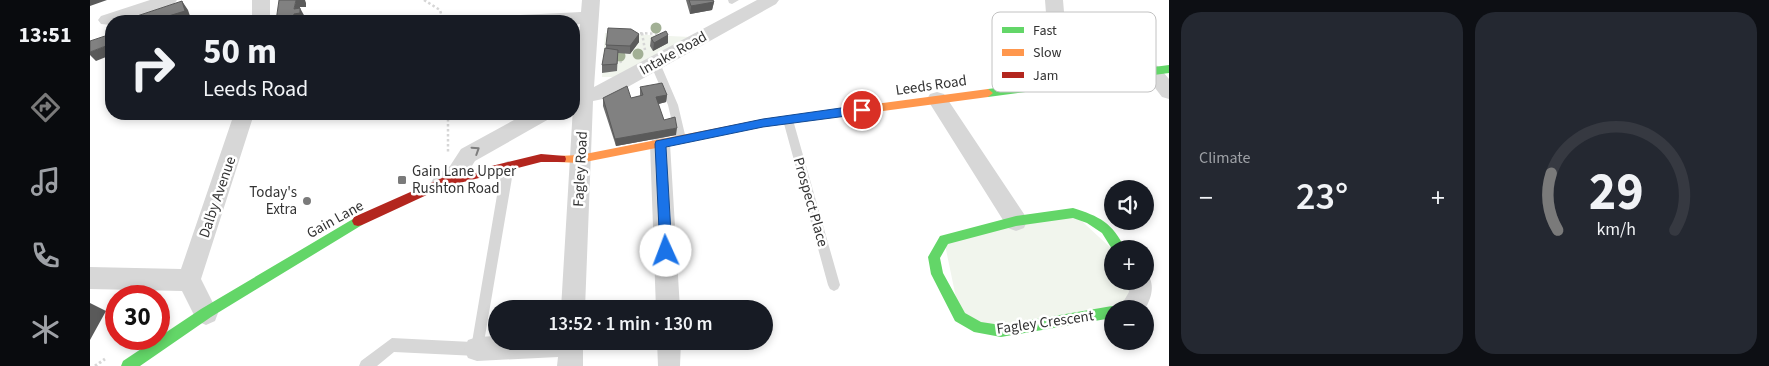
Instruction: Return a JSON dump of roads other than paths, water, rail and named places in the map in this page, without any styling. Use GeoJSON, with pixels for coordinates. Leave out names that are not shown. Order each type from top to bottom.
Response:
{"type":"FeatureCollection","features":[{"type":"Feature","properties":{"kind":"street"},"geometry":{"type":"LineString","coordinates":[[122,15],[168,0]]}},
{"type":"Feature","properties":{"kind":"street"},"geometry":{"type":"LineString","coordinates":[[261,0],[261,15]]}},
{"type":"Feature","properties":{"kind":"street","name":"Intake Road"},"geometry":{"type":"LineString","coordinates":[[580,96],[601,93],[655,63],[735,4],[770,0]]}},
{"type":"Feature","properties":{"kind":"street"},"geometry":{"type":"LineString","coordinates":[[556,15],[591,9]]}},
{"type":"Feature","properties":{"kind":"street","name":"Fagley Road"},"geometry":{"type":"LineString","coordinates":[[580,89],[591,9]]}},
{"type":"Feature","properties":{"kind":"street"},"geometry":{"type":"LineString","coordinates":[[1160,70],[1169,92]]}},
{"type":"Feature","properties":{"kind":"street","name":"Leeds Road"},"geometry":{"type":"LineString","coordinates":[[580,159],[788,120],[995,92]]}},
{"type":"Feature","properties":{"kind":"street"},"geometry":{"type":"LineString","coordinates":[[937,100],[1016,221]]}},
{"type":"Feature","properties":{"kind":"street","name":"Dalby Avenue"},"geometry":{"type":"LineString","coordinates":[[189,280],[242,120]]}},
{"type":"Feature","properties":{"kind":"street"},"geometry":{"type":"LineString","coordinates":[[442,183],[457,172],[468,155],[476,149],[531,120]]}},
{"type":"Feature","properties":{"kind":"street","name":"Fagley Road"},"geometry":{"type":"LineString","coordinates":[[573,300],[580,159],[579,120]]}},
{"type":"Feature","properties":{"kind":"street"},"geometry":{"type":"LineString","coordinates":[[660,144],[668,300]]}},
{"type":"Feature","properties":{"kind":"street","name":"Gain Lane"},"geometry":{"type":"LineString","coordinates":[[128,366],[206,313],[354,223],[442,183],[541,158],[580,159]]}},
{"type":"Feature","properties":{"kind":"street","name":"Fagley Crescent"},"geometry":{"type":"LineString","coordinates":[[1104,313],[1001,331],[979,328],[960,317],[938,274],[934,257],[944,240],[1016,221],[1073,213],[1091,219],[1106,229],[1113,240]]}},
{"type":"Feature","properties":{"kind":"street"},"geometry":{"type":"LineString","coordinates":[[90,278],[189,280],[206,313]]}},
{"type":"Feature","properties":{"kind":"street"},"geometry":{"type":"LineString","coordinates":[[476,349],[488,349]]}},
{"type":"Feature","properties":{"kind":"lane"},"geometry":{"type":"LineString","coordinates":[[655,63],[673,105],[682,139]]}},
{"type":"Feature","properties":{"kind":"lane","name":"Prospect Place"},"geometry":{"type":"LineString","coordinates":[[788,120],[834,285]]}},
{"type":"Feature","properties":{"kind":"lane"},"geometry":{"type":"LineString","coordinates":[[366,366],[392,345],[476,349],[508,166]]}},
{"type":"Feature","properties":{"kind":"place","name":"Gain Lane Upper Rushton Road"},"geometry":{"type":"Point","coordinates":[402,180]}},
{"type":"Feature","properties":{"kind":"place","name":"Today's Extra"},"geometry":{"type":"Point","coordinates":[307,201]}}]}
